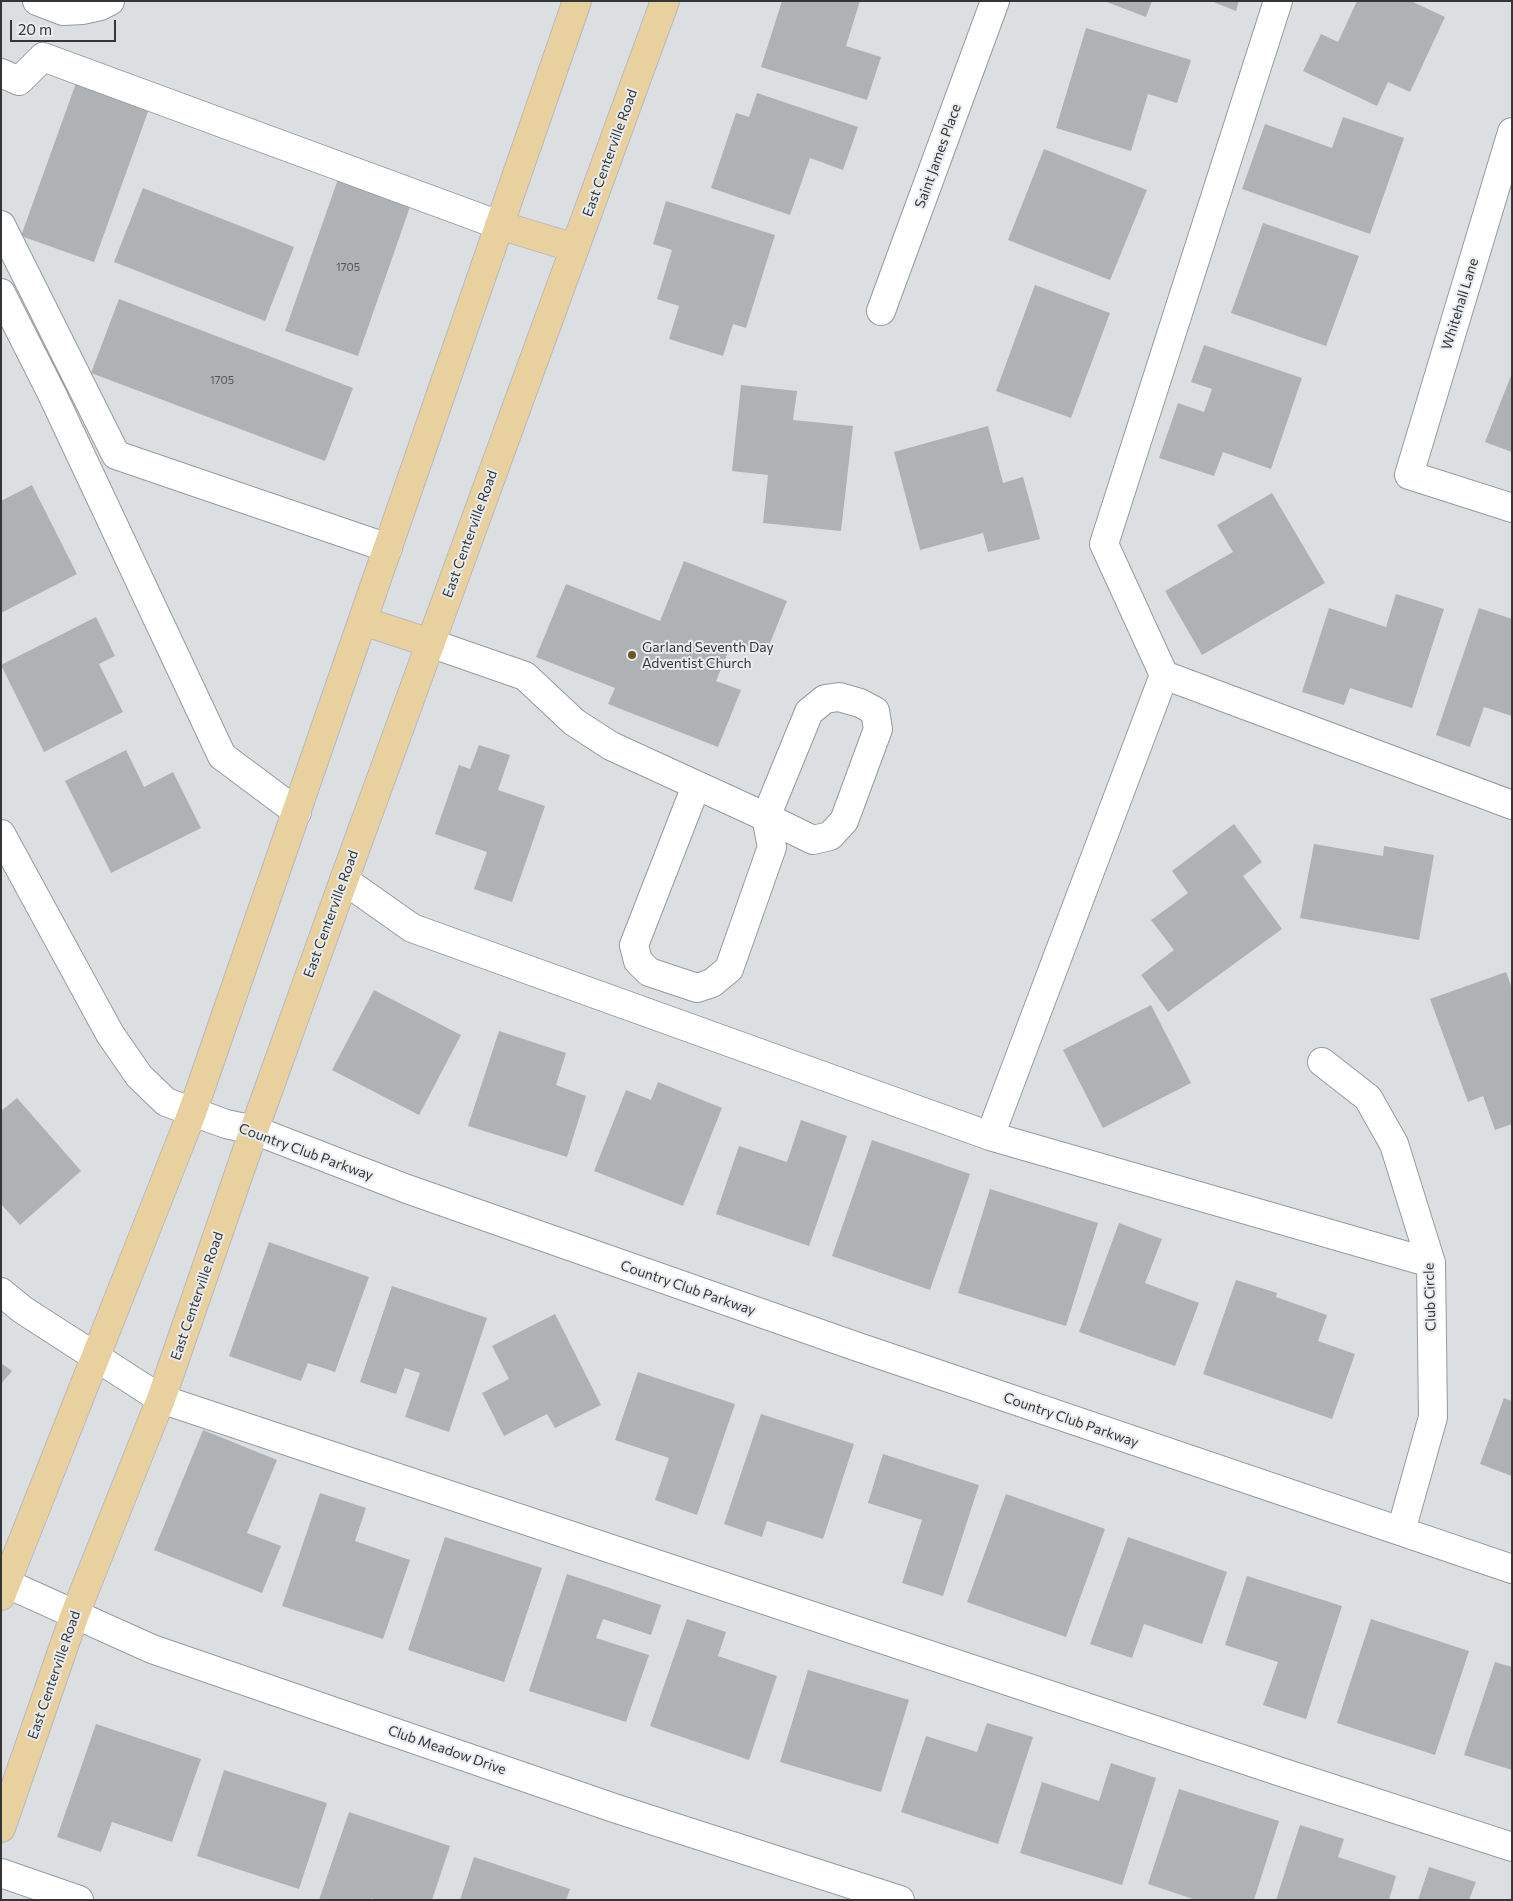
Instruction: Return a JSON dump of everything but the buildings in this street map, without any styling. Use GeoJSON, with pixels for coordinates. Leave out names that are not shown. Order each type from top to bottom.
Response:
{"type":"FeatureCollection","features":[{"type":"Feature","properties":{"kind":"main road"},"geometry":{"type":"LineString","coordinates":[[3,1587],[96,1358],[192,1113],[577,1]]}},
{"type":"Feature","properties":{"kind":"main road","name":"East Centerville Road"},"geometry":{"type":"LineString","coordinates":[[1,1828],[75,1614],[161,1399],[254,1130],[344,880],[665,1]]}},
{"type":"Feature","properties":{"kind":"main road"},"geometry":{"type":"LineString","coordinates":[[500,225],[575,248]]}},
{"type":"Feature","properties":{"kind":"main road"},"geometry":{"type":"LineString","coordinates":[[363,621],[430,643]]}},
{"type":"Feature","properties":{"kind":"street"},"geometry":{"type":"LineString","coordinates":[[37,1],[63,11],[82,10],[100,6],[110,1]]}},
{"type":"Feature","properties":{"kind":"street","name":"Saint James Place"},"geometry":{"type":"LineString","coordinates":[[881,311],[995,1]]}},
{"type":"Feature","properties":{"kind":"street"},"geometry":{"type":"LineString","coordinates":[[1278,1],[1104,544],[1164,675],[1512,806]]}},
{"type":"Feature","properties":{"kind":"street"},"geometry":{"type":"LineString","coordinates":[[1,73],[19,81],[43,57],[500,225]]}},
{"type":"Feature","properties":{"kind":"street","name":"Whitehall Lane"},"geometry":{"type":"LineString","coordinates":[[1512,132],[1409,475],[1512,508]]}},
{"type":"Feature","properties":{"kind":"street"},"geometry":{"type":"LineString","coordinates":[[1,225],[116,456],[388,548]]}},
{"type":"Feature","properties":{"kind":"street"},"geometry":{"type":"LineString","coordinates":[[1,293],[52,394],[222,756],[297,812]]}},
{"type":"Feature","properties":{"kind":"street"},"geometry":{"type":"LineString","coordinates":[[430,643],[524,676],[574,722],[612,746],[696,786],[766,818],[813,840],[830,836],[844,821],[878,729],[875,712],[860,703],[838,698],[825,699],[809,712],[766,818],[772,846],[729,969],[712,982],[697,988],[649,972],[638,961],[634,945],[696,786]]}},
{"type":"Feature","properties":{"kind":"street"},"geometry":{"type":"LineString","coordinates":[[990,1136],[1164,675]]}},
{"type":"Feature","properties":{"kind":"street","name":"Country Club Parkway"},"geometry":{"type":"LineString","coordinates":[[1,834],[110,1034],[139,1076],[166,1102],[226,1124],[254,1130],[407,1190],[855,1346],[1512,1569]]}},
{"type":"Feature","properties":{"kind":"street"},"geometry":{"type":"LineString","coordinates":[[344,880],[412,928],[990,1136],[1431,1263]]}},
{"type":"Feature","properties":{"kind":"street","name":"Club Circle"},"geometry":{"type":"LineString","coordinates":[[1322,1062],[1368,1098],[1394,1144],[1431,1263],[1433,1417],[1400,1531]]}},
{"type":"Feature","properties":{"kind":"street"},"geometry":{"type":"LineString","coordinates":[[1,1292],[24,1310],[161,1399],[1281,1772],[1512,1847]]}},
{"type":"Feature","properties":{"kind":"street","name":"Club Meadow Drive"},"geometry":{"type":"LineString","coordinates":[[3,1587],[75,1614],[161,1652],[614,1808],[900,1900]]}},
{"type":"Feature","properties":{"kind":"street"},"geometry":{"type":"LineString","coordinates":[[1,1873],[79,1900]]}},
{"type":"Feature","properties":{"kind":"place","name":"Garland Seventh Day Adventist Church"},"geometry":{"type":"Point","coordinates":[632,655]}}]}
